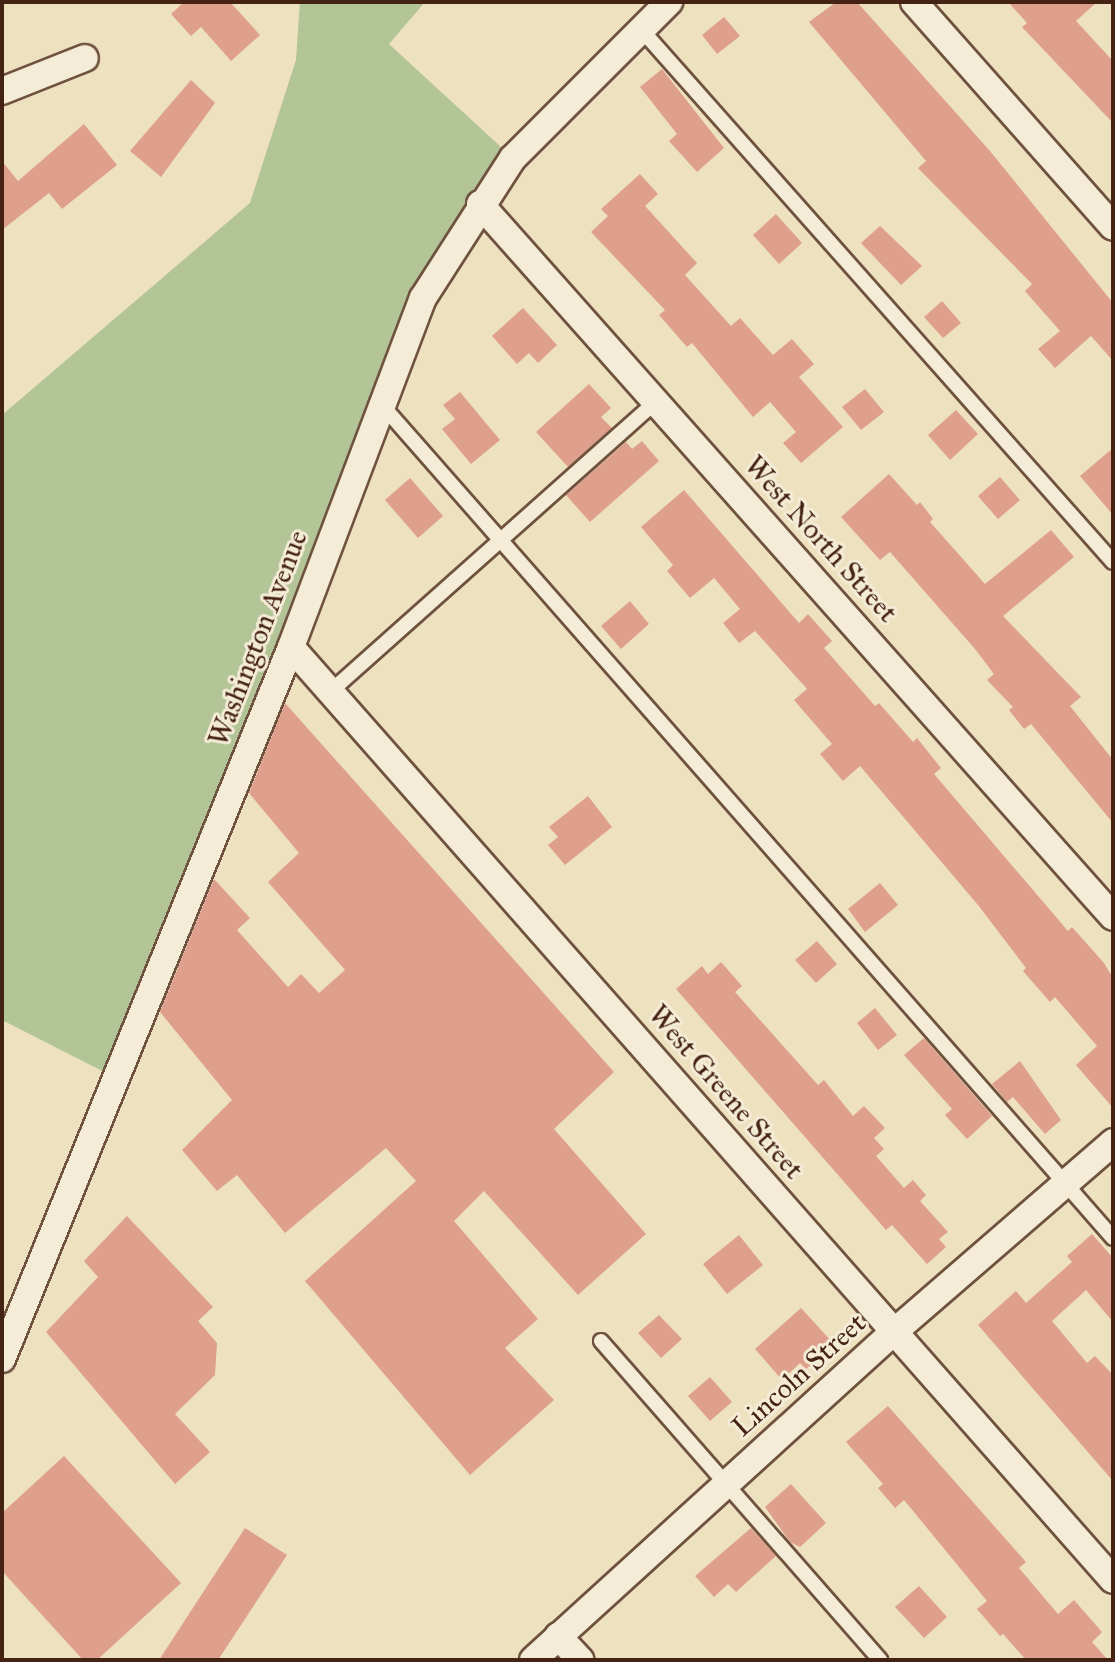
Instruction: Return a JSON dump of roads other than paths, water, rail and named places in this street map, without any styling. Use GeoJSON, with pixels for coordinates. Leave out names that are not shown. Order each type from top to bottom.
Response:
{"type":"FeatureCollection","features":[{"type":"Feature","properties":{"kind":"street","name":"Washington Avenue"},"geometry":{"type":"LineString","coordinates":[[2,1359],[291,647],[423,298],[480,204],[551,115],[669,2]]}},
{"type":"Feature","properties":{"kind":"street"},"geometry":{"type":"LineString","coordinates":[[914,2],[1113,227]]}},
{"type":"Feature","properties":{"kind":"street"},"geometry":{"type":"LineString","coordinates":[[2,91],[85,58]]}},
{"type":"Feature","properties":{"kind":"street","name":"West North Street"},"geometry":{"type":"LineString","coordinates":[[480,204],[1113,917]]}},
{"type":"Feature","properties":{"kind":"street","name":"West Greene Street"},"geometry":{"type":"LineString","coordinates":[[291,647],[1113,1580]]}},
{"type":"Feature","properties":{"kind":"street","name":"Lincoln Street"},"geometry":{"type":"LineString","coordinates":[[533,1660],[894,1332],[1113,1142]]}},
{"type":"Feature","properties":{"kind":"street"},"geometry":{"type":"LineString","coordinates":[[558,1636],[580,1660]]}},
{"type":"Feature","properties":{"kind":"lane"},"geometry":{"type":"LineString","coordinates":[[640,28],[1113,562]]}},
{"type":"Feature","properties":{"kind":"lane"},"geometry":{"type":"LineString","coordinates":[[330,692],[657,401]]}},
{"type":"Feature","properties":{"kind":"lane"},"geometry":{"type":"LineString","coordinates":[[382,405],[1113,1238]]}},
{"type":"Feature","properties":{"kind":"lane"},"geometry":{"type":"LineString","coordinates":[[601,1341],[724,1486],[880,1660]]}}]}
